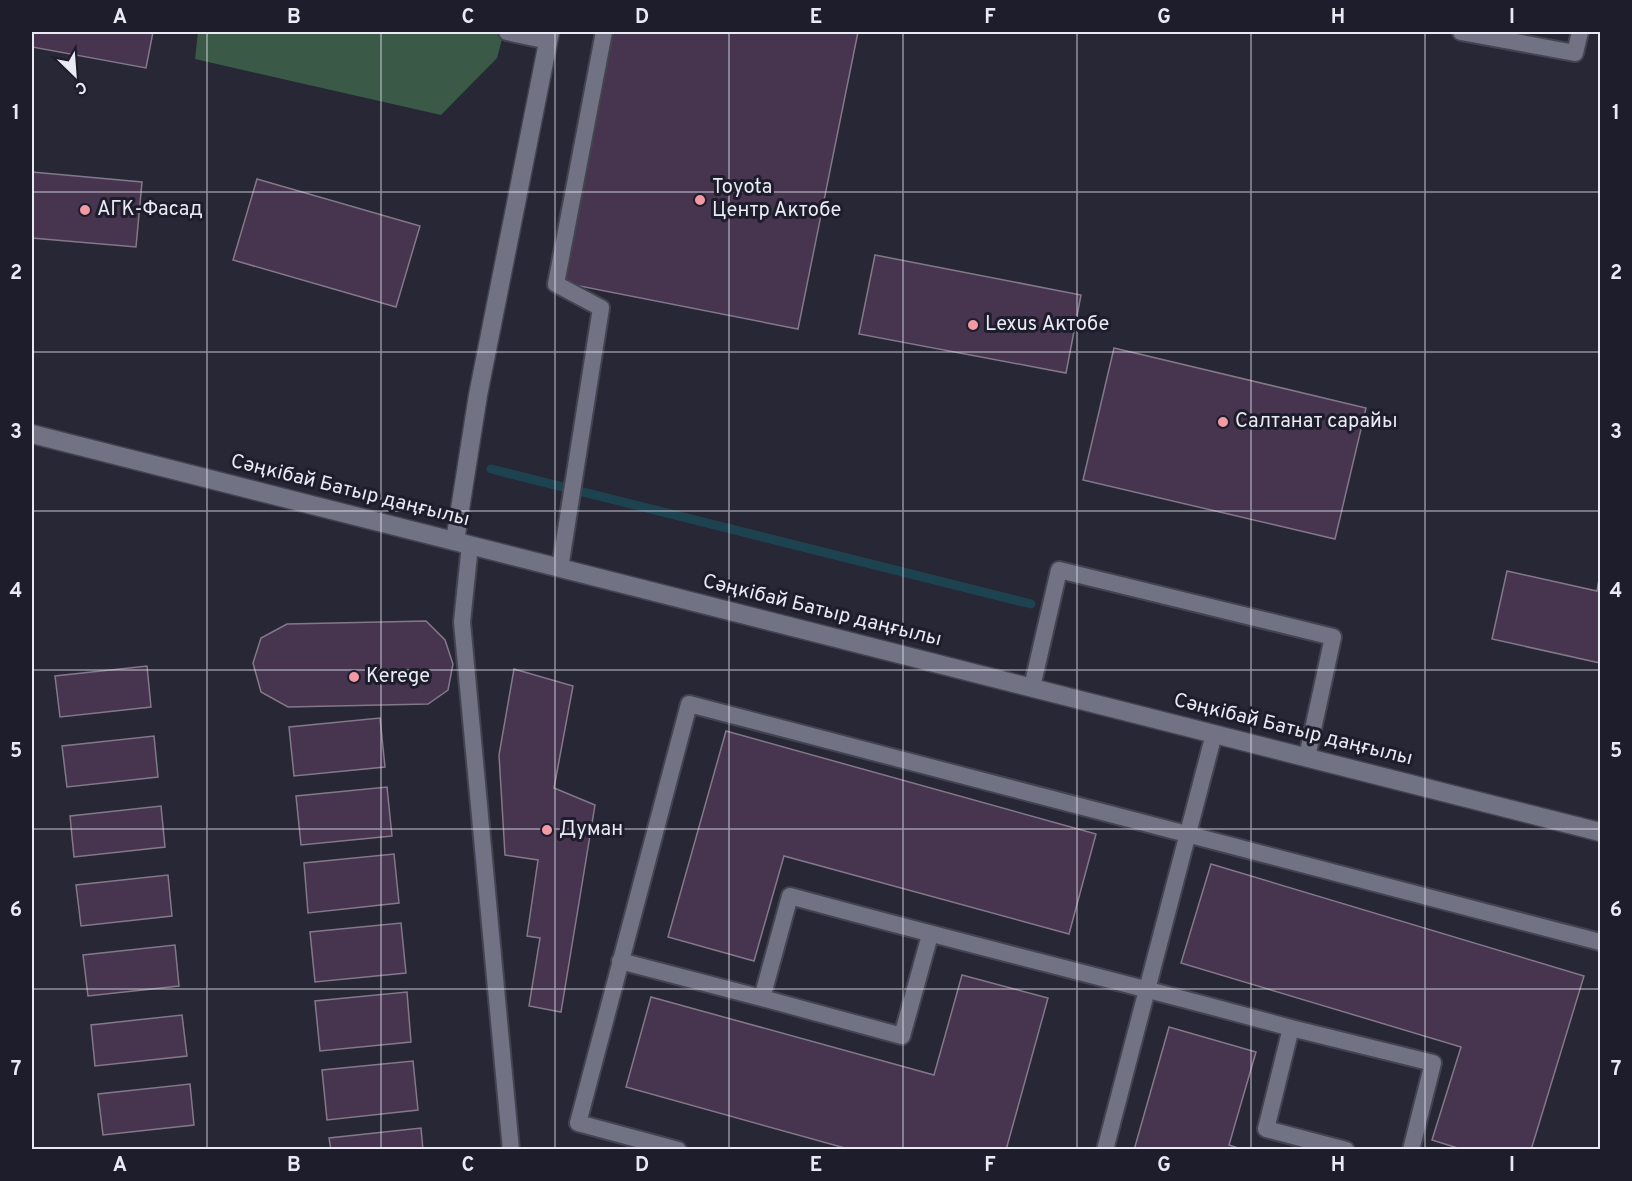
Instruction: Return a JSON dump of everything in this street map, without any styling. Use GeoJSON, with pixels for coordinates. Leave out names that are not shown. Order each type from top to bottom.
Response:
{"type":"FeatureCollection","features":[{"type":"Feature","properties":{"kind":"main road"},"geometry":{"type":"LineString","coordinates":[[463,543],[478,395],[549,36]]}},
{"type":"Feature","properties":{"kind":"main road","name":"Сәңкібай Батыр даңғылы"},"geometry":{"type":"LineString","coordinates":[[32,434],[1600,832]]}},
{"type":"Feature","properties":{"kind":"lane"},"geometry":{"type":"LineString","coordinates":[[507,32],[549,36]]}},
{"type":"Feature","properties":{"kind":"lane"},"geometry":{"type":"LineString","coordinates":[[560,568],[601,308],[556,284],[604,32]]}},
{"type":"Feature","properties":{"kind":"lane"},"geometry":{"type":"LineString","coordinates":[[1461,32],[1575,53],[1580,32]]}},
{"type":"Feature","properties":{"kind":"lane"},"geometry":{"type":"LineString","coordinates":[[463,543],[462,622],[511,1149]]}},
{"type":"Feature","properties":{"kind":"lane"},"geometry":{"type":"LineString","coordinates":[[1032,687],[1059,570],[1333,637],[1307,757]]}},
{"type":"Feature","properties":{"kind":"lane"},"geometry":{"type":"LineString","coordinates":[[678,1149],[578,1123],[689,704],[1600,942]]}},
{"type":"Feature","properties":{"kind":"lane"},"geometry":{"type":"LineString","coordinates":[[1105,1149],[1214,734]]}},
{"type":"Feature","properties":{"kind":"lane"},"geometry":{"type":"LineString","coordinates":[[762,998],[790,896],[930,935],[1433,1063],[1411,1149]]}},
{"type":"Feature","properties":{"kind":"lane"},"geometry":{"type":"LineString","coordinates":[[620,961],[902,1036],[930,935]]}},
{"type":"Feature","properties":{"kind":"lane"},"geometry":{"type":"LineString","coordinates":[[1291,1028],[1266,1129],[1346,1149]]}},
{"type":"Feature","properties":{"kind":"green space"},"geometry":{"type":"Polygon","coordinates":[[[198,32],[504,32],[497,58],[441,115],[195,59],[198,32]]]}},
{"type":"Feature","properties":{"kind":"building"},"geometry":{"type":"Polygon","coordinates":[[[32,32],[153,32],[146,68],[32,47],[32,32]]]}},
{"type":"Feature","properties":{"kind":"building"},"geometry":{"type":"Polygon","coordinates":[[[609,32],[858,32],[798,329],[559,282],[609,32]]]}},
{"type":"Feature","properties":{"kind":"building","name":"АГК-Фасад"},"geometry":{"type":"Polygon","coordinates":[[[32,172],[142,182],[136,247],[32,238],[32,172]]]}},
{"type":"Feature","properties":{"kind":"building"},"geometry":{"type":"Polygon","coordinates":[[[257,179],[420,226],[396,307],[233,260],[257,179]]]}},
{"type":"Feature","properties":{"kind":"building"},"geometry":{"type":"Polygon","coordinates":[[[875,255],[1081,295],[1066,373],[859,334],[875,255]]]}},
{"type":"Feature","properties":{"kind":"building"},"geometry":{"type":"Polygon","coordinates":[[[1114,348],[1366,408],[1335,539],[1083,480],[1114,348]]]}},
{"type":"Feature","properties":{"kind":"building"},"geometry":{"type":"Polygon","coordinates":[[[1507,571],[1597,591],[1600,573],[1600,663],[1492,639],[1507,571]]]}},
{"type":"Feature","properties":{"kind":"building","name":"Kerege"},"geometry":{"type":"Polygon","coordinates":[[[426,621],[445,640],[453,664],[448,690],[428,704],[288,707],[261,692],[253,663],[261,638],[287,624],[426,621]]]}},
{"type":"Feature","properties":{"kind":"building"},"geometry":{"type":"Polygon","coordinates":[[[147,666],[151,707],[60,717],[55,676],[147,666]]]}},
{"type":"Feature","properties":{"kind":"building","name":"Думан"},"geometry":{"type":"Polygon","coordinates":[[[514,669],[573,686],[554,788],[595,805],[561,1012],[529,1006],[540,938],[527,936],[538,860],[505,855],[499,755],[514,669]]]}},
{"type":"Feature","properties":{"kind":"building"},"geometry":{"type":"Polygon","coordinates":[[[380,718],[385,767],[294,776],[289,727],[380,718]]]}},
{"type":"Feature","properties":{"kind":"building"},"geometry":{"type":"Polygon","coordinates":[[[726,731],[1096,834],[1069,934],[784,856],[754,961],[668,937],[726,731]]]}},
{"type":"Feature","properties":{"kind":"building"},"geometry":{"type":"Polygon","coordinates":[[[154,736],[158,777],[67,787],[62,746],[154,736]]]}},
{"type":"Feature","properties":{"kind":"building"},"geometry":{"type":"Polygon","coordinates":[[[387,787],[392,836],[301,845],[296,796],[387,787]]]}},
{"type":"Feature","properties":{"kind":"building"},"geometry":{"type":"Polygon","coordinates":[[[161,806],[165,847],[74,857],[70,816],[161,806]]]}},
{"type":"Feature","properties":{"kind":"building"},"geometry":{"type":"Polygon","coordinates":[[[394,854],[399,903],[308,913],[304,863],[394,854]]]}},
{"type":"Feature","properties":{"kind":"building"},"geometry":{"type":"Polygon","coordinates":[[[1211,864],[1584,976],[1531,1150],[1464,1150],[1432,1140],[1461,1047],[1181,963],[1211,864]]]}},
{"type":"Feature","properties":{"kind":"building"},"geometry":{"type":"Polygon","coordinates":[[[168,875],[172,916],[81,926],[76,885],[168,875]]]}},
{"type":"Feature","properties":{"kind":"building"},"geometry":{"type":"Polygon","coordinates":[[[401,923],[406,973],[315,982],[310,932],[401,923]]]}},
{"type":"Feature","properties":{"kind":"building"},"geometry":{"type":"Polygon","coordinates":[[[175,945],[179,986],[88,996],[83,955],[175,945]]]}},
{"type":"Feature","properties":{"kind":"building"},"geometry":{"type":"Polygon","coordinates":[[[962,975],[1048,998],[1006,1150],[852,1150],[626,1087],[651,997],[934,1075],[962,975]]]}},
{"type":"Feature","properties":{"kind":"building"},"geometry":{"type":"Polygon","coordinates":[[[407,992],[411,1042],[320,1051],[315,1001],[407,992]]]}},
{"type":"Feature","properties":{"kind":"building"},"geometry":{"type":"Polygon","coordinates":[[[182,1015],[187,1056],[95,1066],[91,1025],[182,1015]]]}},
{"type":"Feature","properties":{"kind":"building"},"geometry":{"type":"Polygon","coordinates":[[[1169,1027],[1256,1052],[1229,1145],[1244,1150],[1134,1150],[1169,1027]]]}},
{"type":"Feature","properties":{"kind":"building"},"geometry":{"type":"Polygon","coordinates":[[[413,1061],[418,1110],[327,1120],[322,1070],[413,1061]]]}},
{"type":"Feature","properties":{"kind":"building"},"geometry":{"type":"Polygon","coordinates":[[[190,1084],[194,1125],[103,1135],[98,1094],[190,1084]]]}},
{"type":"Feature","properties":{"kind":"building"},"geometry":{"type":"Polygon","coordinates":[[[421,1128],[423,1150],[331,1150],[329,1138],[421,1128]]]}},
{"type":"Feature","properties":{"kind":"waterway"},"geometry":{"type":"LineString","coordinates":[[491,469],[1031,604]]}},
{"type":"Feature","properties":{"kind":"place","name":"Toyota Центр Актобе"},"geometry":{"type":"Point","coordinates":[700,200]}},
{"type":"Feature","properties":{"kind":"place","name":"АГК-Фасад"},"geometry":{"type":"Point","coordinates":[85,210]}},
{"type":"Feature","properties":{"kind":"place","name":"Lexus Актобе"},"geometry":{"type":"Point","coordinates":[973,325]}},
{"type":"Feature","properties":{"kind":"place","name":"Салтанат сарайы"},"geometry":{"type":"Point","coordinates":[1223,422]}},
{"type":"Feature","properties":{"kind":"place","name":"Kerege"},"geometry":{"type":"Point","coordinates":[354,677]}},
{"type":"Feature","properties":{"kind":"place","name":"Думан"},"geometry":{"type":"Point","coordinates":[547,830]}}]}
